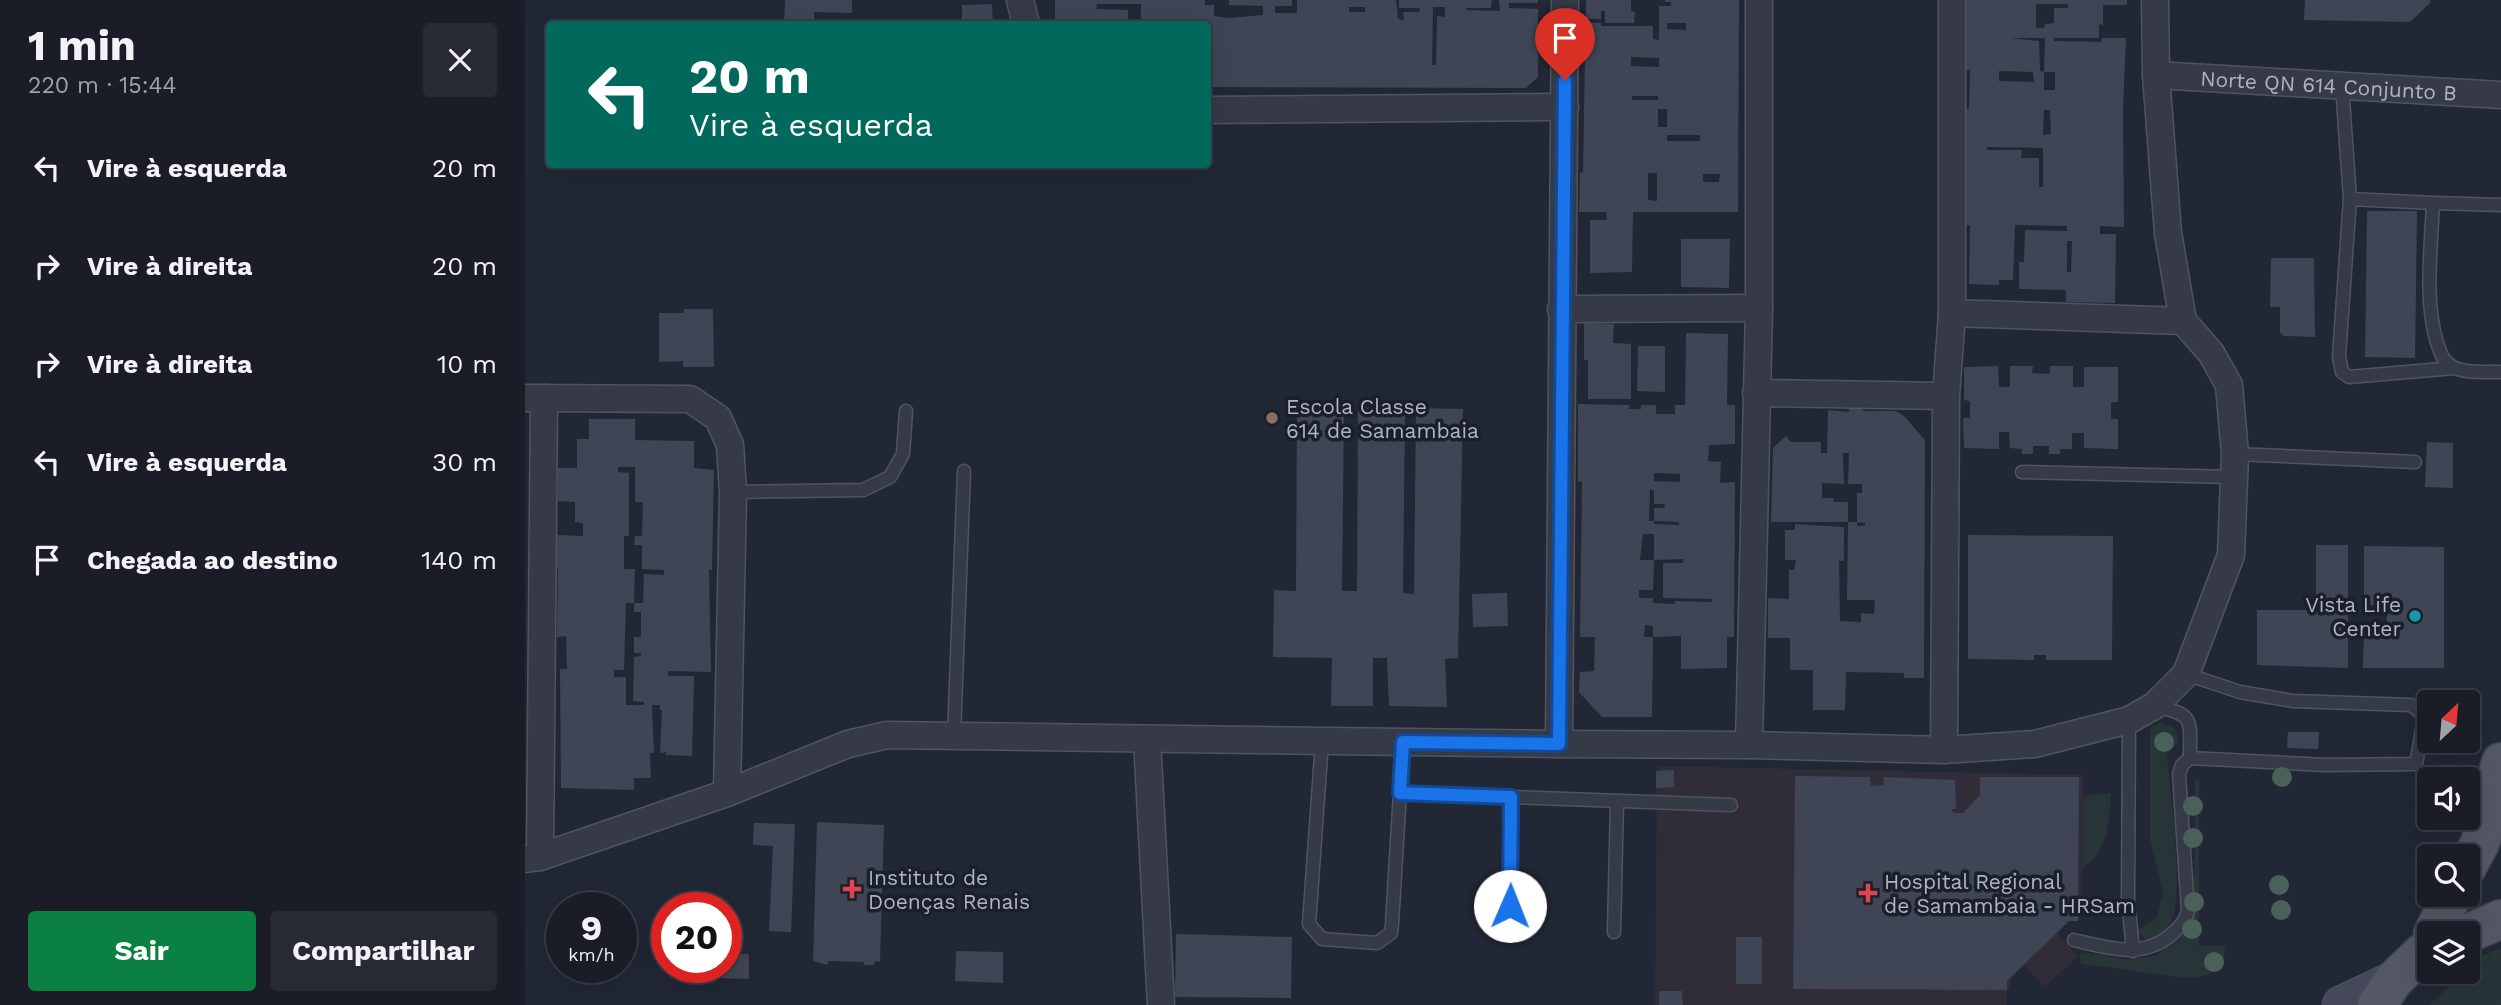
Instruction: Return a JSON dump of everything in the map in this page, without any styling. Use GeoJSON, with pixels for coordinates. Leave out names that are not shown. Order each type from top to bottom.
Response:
{"type":"FeatureCollection","features":[{"type":"Feature","properties":{"kind":"main road"},"geometry":{"type":"LineString","coordinates":[[2479,844],[2501,762]]}},
{"type":"Feature","properties":{"kind":"main road"},"geometry":{"type":"LineString","coordinates":[[2480,928],[2501,919]]}},
{"type":"Feature","properties":{"kind":"main road"},"geometry":{"type":"LineString","coordinates":[[2341,1005],[2385,992],[2417,957]]}},
{"type":"Feature","properties":{"kind":"street"},"geometry":{"type":"LineString","coordinates":[[1020,0],[1025,21]]}},
{"type":"Feature","properties":{"kind":"street"},"geometry":{"type":"LineString","coordinates":[[1559,744],[1565,0]]}},
{"type":"Feature","properties":{"kind":"street"},"geometry":{"type":"LineString","coordinates":[[1749,745],[1759,308],[1759,0]]}},
{"type":"Feature","properties":{"kind":"street"},"geometry":{"type":"LineString","coordinates":[[1944,750],[1945,396],[1952,313],[1952,0]]}},
{"type":"Feature","properties":{"kind":"street"},"geometry":{"type":"LineString","coordinates":[[727,793],[733,492],[730,445],[718,418],[690,399],[534,398],[532,858],[727,793],[848,744],[887,735],[1749,745],[1944,750],[2035,744],[2130,720],[2154,706],[2186,674],[2231,555],[2234,465],[2229,385],[2211,352],[2183,321],[2168,233],[2156,75],[2155,0]]}},
{"type":"Feature","properties":{"kind":"street","name":"Norte QN 614 Conjunto B"},"geometry":{"type":"LineString","coordinates":[[2156,75],[2501,95]]}},
{"type":"Feature","properties":{"kind":"street"},"geometry":{"type":"LineString","coordinates":[[1211,110],[1565,107]]}},
{"type":"Feature","properties":{"kind":"street"},"geometry":{"type":"LineString","coordinates":[[1561,309],[1759,308]]}},
{"type":"Feature","properties":{"kind":"street"},"geometry":{"type":"LineString","coordinates":[[1952,313],[2183,321]]}},
{"type":"Feature","properties":{"kind":"street"},"geometry":{"type":"LineString","coordinates":[[1756,393],[1945,396]]}},
{"type":"Feature","properties":{"kind":"street"},"geometry":{"type":"LineString","coordinates":[[1147,739],[1161,1005]]}},
{"type":"Feature","properties":{"kind":"lane"},"geometry":{"type":"LineString","coordinates":[[2342,85],[2350,199],[2339,356],[2342,372],[2349,377],[2453,368]]}},
{"type":"Feature","properties":{"kind":"lane"},"geometry":{"type":"LineString","coordinates":[[2350,199],[2471,206],[2501,205]]}},
{"type":"Feature","properties":{"kind":"lane"},"geometry":{"type":"LineString","coordinates":[[2433,204],[2430,309],[2440,353],[2453,368],[2462,371],[2501,372]]}},
{"type":"Feature","properties":{"kind":"lane"},"geometry":{"type":"LineString","coordinates":[[733,492],[863,490],[890,477],[903,454],[906,411]]}},
{"type":"Feature","properties":{"kind":"lane"},"geometry":{"type":"LineString","coordinates":[[2022,472],[2415,462]]}},
{"type":"Feature","properties":{"kind":"lane"},"geometry":{"type":"LineString","coordinates":[[954,736],[964,471]]}},
{"type":"Feature","properties":{"kind":"lane"},"geometry":{"type":"LineString","coordinates":[[2074,940],[2133,951],[2153,947],[2170,936],[2186,919],[2188,911],[2179,774],[2182,765],[2190,758],[2325,765],[2416,764],[2424,720],[2420,712],[2411,705],[2293,701],[2240,692],[2186,674]]}},
{"type":"Feature","properties":{"kind":"lane"},"geometry":{"type":"LineString","coordinates":[[2154,706],[2177,711],[2187,717],[2190,724],[2190,758]]}},
{"type":"Feature","properties":{"kind":"lane"},"geometry":{"type":"LineString","coordinates":[[2130,720],[2129,899],[2133,951]]}},
{"type":"Feature","properties":{"kind":"lane"},"geometry":{"type":"LineString","coordinates":[[1322,741],[1309,924],[1322,939],[1377,943],[1391,933],[1403,742]]}},
{"type":"Feature","properties":{"kind":"lane"},"geometry":{"type":"LineString","coordinates":[[1400,793],[1731,805]]}},
{"type":"Feature","properties":{"kind":"lane"},"geometry":{"type":"LineString","coordinates":[[1509,933],[1511,797]]}},
{"type":"Feature","properties":{"kind":"lane"},"geometry":{"type":"LineString","coordinates":[[1614,932],[1617,801]]}},
{"type":"Feature","properties":{"kind":"shaded area"},"geometry":{"type":"Polygon","coordinates":[[[2160,723],[2174,728],[2179,742],[2167,755],[2177,886],[2172,919],[2166,929],[2150,943],[2136,931],[2156,919],[2163,893],[2150,839],[2150,731],[2152,726],[2160,723]]]}},
{"type":"Feature","properties":{"kind":"shaded area","name":"Hospital Regional de Samambaia - HRSam"},"geometry":{"type":"Polygon","coordinates":[[[1657,766],[2083,775],[2081,920],[2071,919],[2057,933],[2078,956],[2045,987],[2024,965],[2010,979],[2007,1005],[1655,1005],[1657,766]]]}},
{"type":"Feature","properties":{"kind":"shaded area"},"geometry":{"type":"Polygon","coordinates":[[[2195,780],[2199,780],[2199,946],[2225,946],[2223,960],[2217,969],[2207,975],[2195,977],[2166,976],[2081,964],[2079,954],[2082,952],[2125,959],[2155,956],[2173,943],[2194,918],[2195,780]]]}},
{"type":"Feature","properties":{"kind":"shaded area"},"geometry":{"type":"Polygon","coordinates":[[[2111,793],[2103,845],[2082,868],[2083,796],[2111,793]]]}},
{"type":"Feature","properties":{"kind":"shaded area"},"geometry":{"type":"Polygon","coordinates":[[[2501,948],[2501,1005],[2429,1005],[2452,984],[2480,984],[2480,959],[2501,948]]]}},
{"type":"Feature","properties":{"kind":"building"},"geometry":{"type":"Polygon","coordinates":[[[785,0],[852,0],[852,13],[814,12],[814,21],[784,21],[785,0]]]}},
{"type":"Feature","properties":{"kind":"building"},"geometry":{"type":"Polygon","coordinates":[[[1055,0],[1205,0],[1205,5],[1214,5],[1214,16],[1229,18],[1263,15],[1263,6],[1229,5],[1229,0],[1292,0],[1292,6],[1275,6],[1275,13],[1297,13],[1297,0],[1396,0],[1398,19],[1404,20],[1403,12],[1419,12],[1420,8],[1399,8],[1399,0],[1492,0],[1491,8],[1466,10],[1500,11],[1499,0],[1538,0],[1538,3],[1509,3],[1509,8],[1538,9],[1538,77],[1526,88],[1211,87],[1211,21],[1141,21],[1141,4],[1097,4],[1096,9],[1128,10],[1128,21],[1055,21],[1055,0]],[[1349,7],[1349,12],[1365,12],[1365,7],[1349,7]],[[1433,7],[1432,65],[1436,65],[1437,16],[1445,17],[1445,7],[1433,7]]]}},
{"type":"Feature","properties":{"kind":"building"},"geometry":{"type":"Polygon","coordinates":[[[1586,0],[1631,0],[1631,11],[1635,12],[1634,23],[1605,23],[1605,11],[1601,11],[1601,19],[1586,19],[1586,0]]]}},
{"type":"Feature","properties":{"kind":"building"},"geometry":{"type":"Polygon","coordinates":[[[1739,0],[1738,212],[1633,212],[1632,272],[1590,273],[1590,220],[1607,220],[1606,212],[1579,212],[1580,173],[1583,172],[1585,57],[1579,57],[1580,22],[1601,23],[1601,26],[1653,26],[1653,39],[1659,40],[1659,6],[1671,6],[1671,2],[1665,2],[1739,0]],[[1667,23],[1667,29],[1686,30],[1686,23],[1667,23]],[[1631,57],[1631,66],[1659,67],[1659,58],[1631,57]],[[1632,96],[1632,100],[1658,100],[1658,96],[1632,96]],[[1658,109],[1658,127],[1667,127],[1667,109],[1658,109]],[[1667,135],[1667,141],[1700,141],[1700,135],[1667,135]],[[1648,173],[1648,200],[1657,201],[1657,173],[1648,173]],[[1703,174],[1703,182],[1719,182],[1720,174],[1703,174]]]}},
{"type":"Feature","properties":{"kind":"building"},"geometry":{"type":"Polygon","coordinates":[[[1965,0],[2127,0],[2125,5],[2103,5],[2103,25],[2099,24],[2099,38],[2054,38],[2054,41],[2101,42],[2102,38],[2126,38],[2123,110],[2124,227],[2100,226],[2100,234],[2116,234],[2115,303],[2066,302],[2066,290],[2019,289],[2019,262],[2024,262],[2025,230],[2067,231],[2067,226],[2015,225],[2013,280],[1999,280],[1999,285],[1969,284],[1970,225],[1965,225],[1966,187],[1960,187],[1964,109],[1969,109],[1970,70],[1964,70],[1965,0]],[[2036,4],[2036,28],[2044,28],[2045,24],[2054,23],[2054,8],[2068,8],[2068,4],[2036,4]],[[2010,38],[2039,41],[2040,71],[2044,72],[2045,38],[2010,38]],[[1999,71],[1999,81],[2034,82],[2033,72],[1999,71]],[[2044,72],[2044,90],[2055,90],[2055,72],[2044,72]],[[2044,110],[2043,135],[2051,134],[2050,110],[2044,110]],[[1987,147],[1987,150],[2022,150],[2021,158],[2039,158],[2039,187],[2043,187],[2043,148],[1987,147]],[[2067,241],[2067,272],[2071,272],[2072,241],[2067,241]]]}},
{"type":"Feature","properties":{"kind":"building"},"geometry":{"type":"Polygon","coordinates":[[[2305,0],[2430,0],[2430,3],[2410,22],[2304,20],[2305,0]]]}},
{"type":"Feature","properties":{"kind":"building"},"geometry":{"type":"Polygon","coordinates":[[[992,4],[993,21],[962,21],[962,5],[992,4]]]}},
{"type":"Feature","properties":{"kind":"building"},"geometry":{"type":"Polygon","coordinates":[[[2367,211],[2417,211],[2415,358],[2365,357],[2367,211]]]}},
{"type":"Feature","properties":{"kind":"building"},"geometry":{"type":"Polygon","coordinates":[[[1681,239],[1730,239],[1729,288],[1681,287],[1681,239]]]}},
{"type":"Feature","properties":{"kind":"building"},"geometry":{"type":"Polygon","coordinates":[[[2271,258],[2314,258],[2315,337],[2280,334],[2280,307],[2270,307],[2271,258]]]}},
{"type":"Feature","properties":{"kind":"building"},"geometry":{"type":"Polygon","coordinates":[[[684,309],[713,309],[714,367],[683,367],[683,361],[659,362],[659,313],[684,313],[684,309]]]}},
{"type":"Feature","properties":{"kind":"building"},"geometry":{"type":"Polygon","coordinates":[[[1584,323],[1614,324],[1613,343],[1631,344],[1631,399],[1588,399],[1584,323]]]}},
{"type":"Feature","properties":{"kind":"building"},"geometry":{"type":"Polygon","coordinates":[[[1686,333],[1728,334],[1727,405],[1735,405],[1735,444],[1709,445],[1708,461],[1721,462],[1720,483],[1735,482],[1734,637],[1727,637],[1727,668],[1681,669],[1681,636],[1653,637],[1652,717],[1602,717],[1579,692],[1580,672],[1594,671],[1595,637],[1580,637],[1582,481],[1578,482],[1578,404],[1629,405],[1629,409],[1641,409],[1641,405],[1656,405],[1656,414],[1675,414],[1675,405],[1685,405],[1686,333]],[[1654,473],[1654,481],[1680,482],[1680,474],[1654,473]],[[1650,489],[1649,521],[1654,521],[1654,508],[1664,508],[1665,504],[1654,504],[1654,491],[1650,489]],[[1654,521],[1654,524],[1679,525],[1679,522],[1654,521]],[[1643,534],[1640,560],[1654,560],[1654,534],[1643,534]],[[1683,559],[1654,560],[1653,590],[1639,590],[1639,598],[1653,598],[1653,603],[1712,602],[1712,599],[1663,598],[1663,563],[1683,563],[1683,559]],[[1645,625],[1644,637],[1653,637],[1653,626],[1645,625]]]}},
{"type":"Feature","properties":{"kind":"building"},"geometry":{"type":"Polygon","coordinates":[[[1638,346],[1665,346],[1665,392],[1637,391],[1638,346]]]}},
{"type":"Feature","properties":{"kind":"building"},"geometry":{"type":"Polygon","coordinates":[[[1998,366],[1999,387],[2010,387],[2010,366],[2033,366],[2032,373],[2050,374],[2050,366],[2073,366],[2073,387],[2084,387],[2084,367],[2118,367],[2118,402],[2111,402],[2111,419],[2118,419],[2118,449],[2084,448],[2084,433],[2072,433],[2072,449],[2060,449],[2060,454],[2049,454],[2049,446],[2033,446],[2033,454],[2022,454],[2022,449],[2010,448],[2009,432],[1999,432],[1999,449],[1964,448],[1963,418],[1970,418],[1970,401],[1964,400],[1964,367],[1998,366]]]}},
{"type":"Feature","properties":{"kind":"building"},"geometry":{"type":"Polygon","coordinates":[[[1849,402],[1863,404],[1863,411],[1896,411],[1905,417],[1925,440],[1924,678],[1904,678],[1904,673],[1846,672],[1845,710],[1813,710],[1813,670],[1790,670],[1790,638],[1768,638],[1768,598],[1789,599],[1789,570],[1794,570],[1796,560],[1785,560],[1785,530],[1795,530],[1795,524],[1844,527],[1844,561],[1839,561],[1840,621],[1861,622],[1861,613],[1874,614],[1875,600],[1847,600],[1848,522],[1771,522],[1773,448],[1786,436],[1791,442],[1821,442],[1821,453],[1827,453],[1828,410],[1849,412],[1849,402]],[[1843,453],[1844,484],[1822,483],[1822,498],[1833,498],[1834,502],[1848,502],[1848,522],[1857,522],[1857,493],[1862,493],[1862,484],[1848,484],[1849,453],[1843,453]]]}},
{"type":"Feature","properties":{"kind":"building"},"geometry":{"type":"Polygon","coordinates":[[[1297,407],[1344,408],[1342,591],[1357,591],[1358,408],[1405,408],[1403,593],[1414,594],[1416,408],[1463,409],[1458,658],[1445,659],[1447,707],[1389,706],[1387,658],[1373,658],[1373,706],[1331,706],[1332,658],[1273,657],[1274,590],[1296,591],[1297,407]]]}},
{"type":"Feature","properties":{"kind":"building"},"geometry":{"type":"Polygon","coordinates":[[[589,419],[635,419],[635,440],[694,441],[694,468],[714,470],[712,570],[709,570],[711,672],[668,671],[668,676],[694,676],[692,756],[660,753],[662,710],[660,705],[652,705],[654,753],[650,753],[651,778],[634,778],[634,790],[561,788],[560,669],[567,669],[566,636],[557,637],[558,568],[554,568],[555,535],[583,536],[583,523],[575,522],[575,502],[558,501],[558,468],[577,468],[577,439],[589,439],[589,419]],[[618,467],[618,472],[629,473],[629,536],[624,536],[624,569],[635,569],[634,603],[643,603],[644,574],[664,575],[664,570],[642,569],[642,545],[634,545],[635,536],[642,536],[643,502],[635,502],[635,467],[618,467]],[[626,603],[624,670],[614,670],[614,677],[626,677],[626,705],[644,705],[644,702],[633,701],[634,657],[641,656],[641,653],[634,653],[634,637],[641,637],[641,612],[634,612],[634,603],[626,603]]]}},
{"type":"Feature","properties":{"kind":"building"},"geometry":{"type":"Polygon","coordinates":[[[2427,442],[2453,443],[2453,488],[2425,487],[2427,442]]]}},
{"type":"Feature","properties":{"kind":"building"},"geometry":{"type":"Polygon","coordinates":[[[1968,535],[2113,536],[2112,660],[2046,660],[2046,655],[2034,655],[2034,660],[1968,659],[1968,535]]]}},
{"type":"Feature","properties":{"kind":"building"},"geometry":{"type":"Polygon","coordinates":[[[2316,545],[2348,545],[2348,668],[2257,665],[2257,610],[2316,610],[2316,545]]]}},
{"type":"Feature","properties":{"kind":"building","name":"Vista Life Center"},"geometry":{"type":"Polygon","coordinates":[[[2364,546],[2444,547],[2444,668],[2363,668],[2364,626],[2387,626],[2387,605],[2364,605],[2364,546]]]}},
{"type":"Feature","properties":{"kind":"building"},"geometry":{"type":"Polygon","coordinates":[[[1507,593],[1508,626],[1473,627],[1472,594],[1507,593]]]}},
{"type":"Feature","properties":{"kind":"building"},"geometry":{"type":"Polygon","coordinates":[[[2288,732],[2319,732],[2318,749],[2287,748],[2288,732]]]}},
{"type":"Feature","properties":{"kind":"building"},"geometry":{"type":"Polygon","coordinates":[[[1674,770],[1674,787],[1656,788],[1656,771],[1674,770]]]}},
{"type":"Feature","properties":{"kind":"building"},"geometry":{"type":"Polygon","coordinates":[[[1795,776],[1870,777],[1871,786],[1884,785],[1883,777],[1955,780],[1956,809],[1952,809],[1953,813],[1963,813],[1980,795],[1980,777],[2079,777],[2078,921],[2069,921],[2007,981],[2007,990],[1793,989],[1795,776]]]}},
{"type":"Feature","properties":{"kind":"building","name":"Instituto de Doenças Renais"},"geometry":{"type":"Polygon","coordinates":[[[817,822],[884,825],[880,962],[875,961],[874,965],[864,965],[864,962],[828,961],[828,965],[813,961],[817,822]]]}},
{"type":"Feature","properties":{"kind":"building"},"geometry":{"type":"Polygon","coordinates":[[[754,823],[795,824],[791,932],[769,931],[773,846],[753,845],[754,823]]]}},
{"type":"Feature","properties":{"kind":"building"},"geometry":{"type":"Polygon","coordinates":[[[1176,934],[1292,937],[1291,998],[1175,997],[1176,934]]]}},
{"type":"Feature","properties":{"kind":"building"},"geometry":{"type":"Polygon","coordinates":[[[1736,937],[1762,937],[1762,984],[1736,984],[1736,937]]]}},
{"type":"Feature","properties":{"kind":"building"},"geometry":{"type":"Polygon","coordinates":[[[956,951],[1003,952],[1003,983],[955,981],[956,951]]]}},
{"type":"Feature","properties":{"kind":"building"},"geometry":{"type":"Polygon","coordinates":[[[742,954],[749,954],[749,979],[742,979],[742,954]]]}},
{"type":"Feature","properties":{"kind":"building"},"geometry":{"type":"Polygon","coordinates":[[[1659,991],[1682,991],[1683,1005],[1659,1005],[1659,991]]]}},
{"type":"Feature","properties":{"kind":"place","name":"Escola Classe 614 de Samambaia"},"geometry":{"type":"Point","coordinates":[1272,418]}},
{"type":"Feature","properties":{"kind":"place","name":"Vista Life Center"},"geometry":{"type":"Point","coordinates":[2415,616]}},
{"type":"Feature","properties":{"kind":"place","name":"Instituto de Doenças Renais"},"geometry":{"type":"Point","coordinates":[852,889]}},
{"type":"Feature","properties":{"kind":"place","name":"Hospital Regional de Samambaia - HRSam"},"geometry":{"type":"Point","coordinates":[1868,893]}},
{"type":"Feature","properties":{"kind":"route"},"geometry":{"type":"LineString","coordinates":[[1510,906],[1511,797],[1400,793],[1403,742],[1559,744],[1565,80]]}}]}
